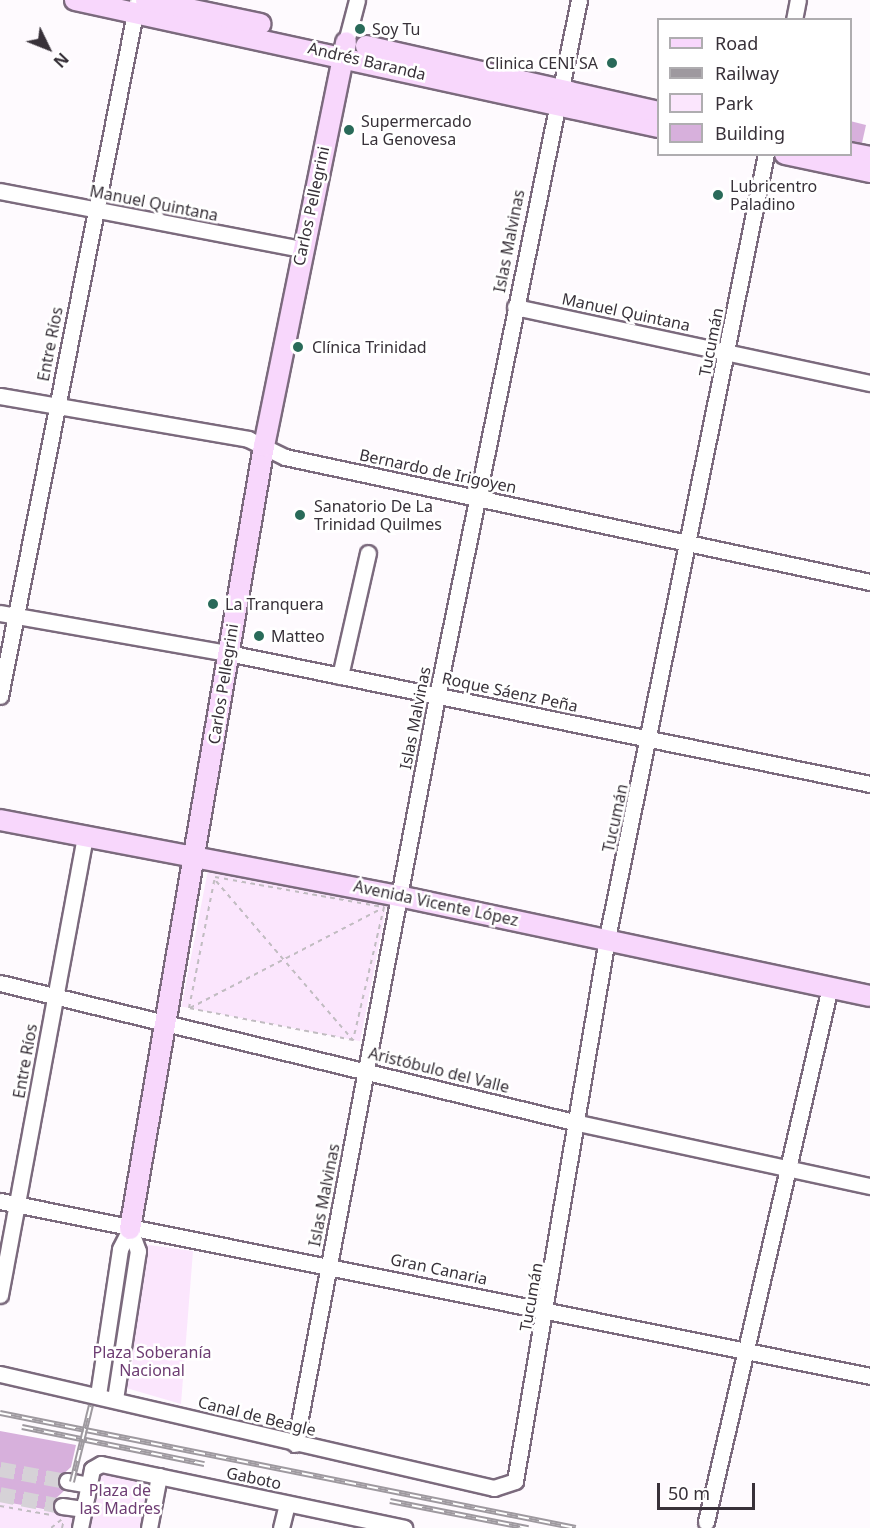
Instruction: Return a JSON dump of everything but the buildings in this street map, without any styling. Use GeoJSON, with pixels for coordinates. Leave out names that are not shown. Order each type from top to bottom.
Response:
{"type":"FeatureCollection","features":[{"type":"Feature","properties":{"kind":"main road","name":"Andrés Baranda"},"geometry":{"type":"LineString","coordinates":[[75,0],[139,4],[344,48],[556,97],[657,127]]}},
{"type":"Feature","properties":{"kind":"main road","name":"Carlos Pellegrini"},"geometry":{"type":"LineString","coordinates":[[130,1229],[197,855],[228,653],[264,446],[344,48]]}},
{"type":"Feature","properties":{"kind":"main road","name":"Andrés Baranda"},"geometry":{"type":"LineString","coordinates":[[556,97],[657,112]]}},
{"type":"Feature","properties":{"kind":"main road"},"geometry":{"type":"LineString","coordinates":[[852,154],[870,158]]}},
{"type":"Feature","properties":{"kind":"main road"},"geometry":{"type":"LineString","coordinates":[[794,156],[870,172]]}},
{"type":"Feature","properties":{"kind":"main road","name":"Avenida Vicente López"},"geometry":{"type":"LineString","coordinates":[[0,820],[197,855],[392,901],[607,939],[870,996]]}},
{"type":"Feature","properties":{"kind":"street","name":"Carlos Pellegrini"},"geometry":{"type":"LineString","coordinates":[[344,48],[357,0]]}},
{"type":"Feature","properties":{"kind":"street","name":"Islas Malvinas"},"geometry":{"type":"LineString","coordinates":[[295,1444],[367,1070],[392,901],[437,696],[556,97],[579,0]]}},
{"type":"Feature","properties":{"kind":"street"},"geometry":{"type":"LineString","coordinates":[[794,18],[798,0]]}},
{"type":"Feature","properties":{"kind":"street","name":"Entre Ríos"},"geometry":{"type":"LineString","coordinates":[[0,696],[94,209],[139,4]]}},
{"type":"Feature","properties":{"kind":"street","name":"Tucumán"},"geometry":{"type":"LineString","coordinates":[[507,1487],[515,1481],[547,1310],[607,939],[651,740],[687,544],[728,352],[766,156]]}},
{"type":"Feature","properties":{"kind":"street","name":"Manuel Quintana"},"geometry":{"type":"LineString","coordinates":[[0,191],[302,249]]}},
{"type":"Feature","properties":{"kind":"street","name":"Manuel Quintana"},"geometry":{"type":"LineString","coordinates":[[514,307],[870,383]]}},
{"type":"Feature","properties":{"kind":"street","name":"Bernardo de Irigoyen"},"geometry":{"type":"LineString","coordinates":[[0,396],[264,446],[285,457],[870,582]]}},
{"type":"Feature","properties":{"kind":"street"},"geometry":{"type":"LineString","coordinates":[[340,676],[368,553]]}},
{"type":"Feature","properties":{"kind":"street","name":"Roque Sáenz Peña"},"geometry":{"type":"LineString","coordinates":[[0,614],[228,653],[870,784]]}},
{"type":"Feature","properties":{"kind":"street","name":"Entre Ríos"},"geometry":{"type":"LineString","coordinates":[[0,1294],[85,835]]}},
{"type":"Feature","properties":{"kind":"street","name":"Aristóbulo del Valle"},"geometry":{"type":"LineString","coordinates":[[0,982],[167,1020],[578,1123],[870,1186]]}},
{"type":"Feature","properties":{"kind":"street"},"geometry":{"type":"LineString","coordinates":[[706,1522],[743,1350],[830,987]]}},
{"type":"Feature","properties":{"kind":"street","name":"Gran Canaria"},"geometry":{"type":"LineString","coordinates":[[0,1201],[130,1229],[328,1265],[870,1376]]}},
{"type":"Feature","properties":{"kind":"street","name":"Carlos Pellegrini"},"geometry":{"type":"LineString","coordinates":[[98,1395],[120,1249],[130,1229]]}},
{"type":"Feature","properties":{"kind":"street","name":"Carlos Pellegrini"},"geometry":{"type":"LineString","coordinates":[[116,1399],[138,1251],[130,1229]]}},
{"type":"Feature","properties":{"kind":"street","name":"Canal de Beagle"},"geometry":{"type":"LineString","coordinates":[[0,1374],[116,1399],[295,1444],[507,1487]]}},
{"type":"Feature","properties":{"kind":"street","name":"Gaboto"},"geometry":{"type":"LineString","coordinates":[[89,1485],[96,1465],[159,1476],[404,1528]]}},
{"type":"Feature","properties":{"kind":"street"},"geometry":{"type":"LineString","coordinates":[[149,1528],[159,1476]]}},
{"type":"Feature","properties":{"kind":"street"},"geometry":{"type":"LineString","coordinates":[[67,1481],[89,1485],[80,1528]]}},
{"type":"Feature","properties":{"kind":"street"},"geometry":{"type":"LineString","coordinates":[[281,1528],[287,1504]]}},
{"type":"Feature","properties":{"kind":"street"},"geometry":{"type":"LineString","coordinates":[[62,1506],[83,1509]]}},
{"type":"Feature","properties":{"kind":"path"},"geometry":{"type":"LineString","coordinates":[[215,880],[392,901]]}},
{"type":"Feature","properties":{"kind":"path"},"geometry":{"type":"LineString","coordinates":[[215,880],[353,1040]]}},
{"type":"Feature","properties":{"kind":"path"},"geometry":{"type":"LineString","coordinates":[[189,1008],[215,880]]}},
{"type":"Feature","properties":{"kind":"path"},"geometry":{"type":"LineString","coordinates":[[189,1008],[392,901]]}},
{"type":"Feature","properties":{"kind":"path"},"geometry":{"type":"LineString","coordinates":[[353,1040],[392,901]]}},
{"type":"Feature","properties":{"kind":"path"},"geometry":{"type":"LineString","coordinates":[[189,1008],[353,1040]]}},
{"type":"Feature","properties":{"kind":"path"},"geometry":{"type":"LineString","coordinates":[[0,1506],[64,1518],[62,1528]]}},
{"type":"Feature","properties":{"kind":"green space"},"geometry":{"type":"Polygon","coordinates":[[[208,870],[387,905],[360,1041],[181,1006],[208,870]]]}},
{"type":"Feature","properties":{"kind":"green space","name":"Plaza Soberanía Nacional"},"geometry":{"type":"Polygon","coordinates":[[[134,1243],[193,1251],[181,1404],[116,1385],[134,1243]]]}},
{"type":"Feature","properties":{"kind":"green space","name":"Plaza de las Madres"},"geometry":{"type":"Polygon","coordinates":[[[97,1469],[151,1477],[141,1528],[87,1528],[97,1469]]]}},
{"type":"Feature","properties":{"kind":"green space"},"geometry":{"type":"Polygon","coordinates":[[[0,1501],[76,1516],[74,1528],[0,1528],[0,1501]]]}},
{"type":"Feature","properties":{"kind":"tunnel"},"geometry":{"type":"LineString","coordinates":[[0,1469],[67,1481]]}},
{"type":"Feature","properties":{"kind":"tunnel"},"geometry":{"type":"LineString","coordinates":[[0,1494],[62,1506]]}},
{"type":"Feature","properties":{"kind":"railway"},"geometry":{"type":"LineString","coordinates":[[72,1482],[91,1405]]}},
{"type":"Feature","properties":{"kind":"railway"},"geometry":{"type":"LineString","coordinates":[[0,1413],[576,1528]]}},
{"type":"Feature","properties":{"kind":"railway"},"geometry":{"type":"LineString","coordinates":[[22,1427],[204,1464]]}},
{"type":"Feature","properties":{"kind":"railway"},"geometry":{"type":"LineString","coordinates":[[390,1501],[528,1528]]}},
{"type":"Feature","properties":{"kind":"place","name":"Soy Tu"},"geometry":{"type":"Point","coordinates":[360,29]}},
{"type":"Feature","properties":{"kind":"place","name":"Clinica CENI SA"},"geometry":{"type":"Point","coordinates":[612,63]}},
{"type":"Feature","properties":{"kind":"place","name":"Supermercado La Genovesa"},"geometry":{"type":"Point","coordinates":[349,130]}},
{"type":"Feature","properties":{"kind":"place","name":"Lubricentro Paladino"},"geometry":{"type":"Point","coordinates":[718,195]}},
{"type":"Feature","properties":{"kind":"place","name":"Clínica Trinidad"},"geometry":{"type":"Point","coordinates":[298,347]}},
{"type":"Feature","properties":{"kind":"place","name":"Sanatorio De La Trinidad Quilmes"},"geometry":{"type":"Point","coordinates":[300,515]}},
{"type":"Feature","properties":{"kind":"place","name":"La Tranquera"},"geometry":{"type":"Point","coordinates":[213,604]}},
{"type":"Feature","properties":{"kind":"place","name":"Matteo"},"geometry":{"type":"Point","coordinates":[259,636]}}]}
